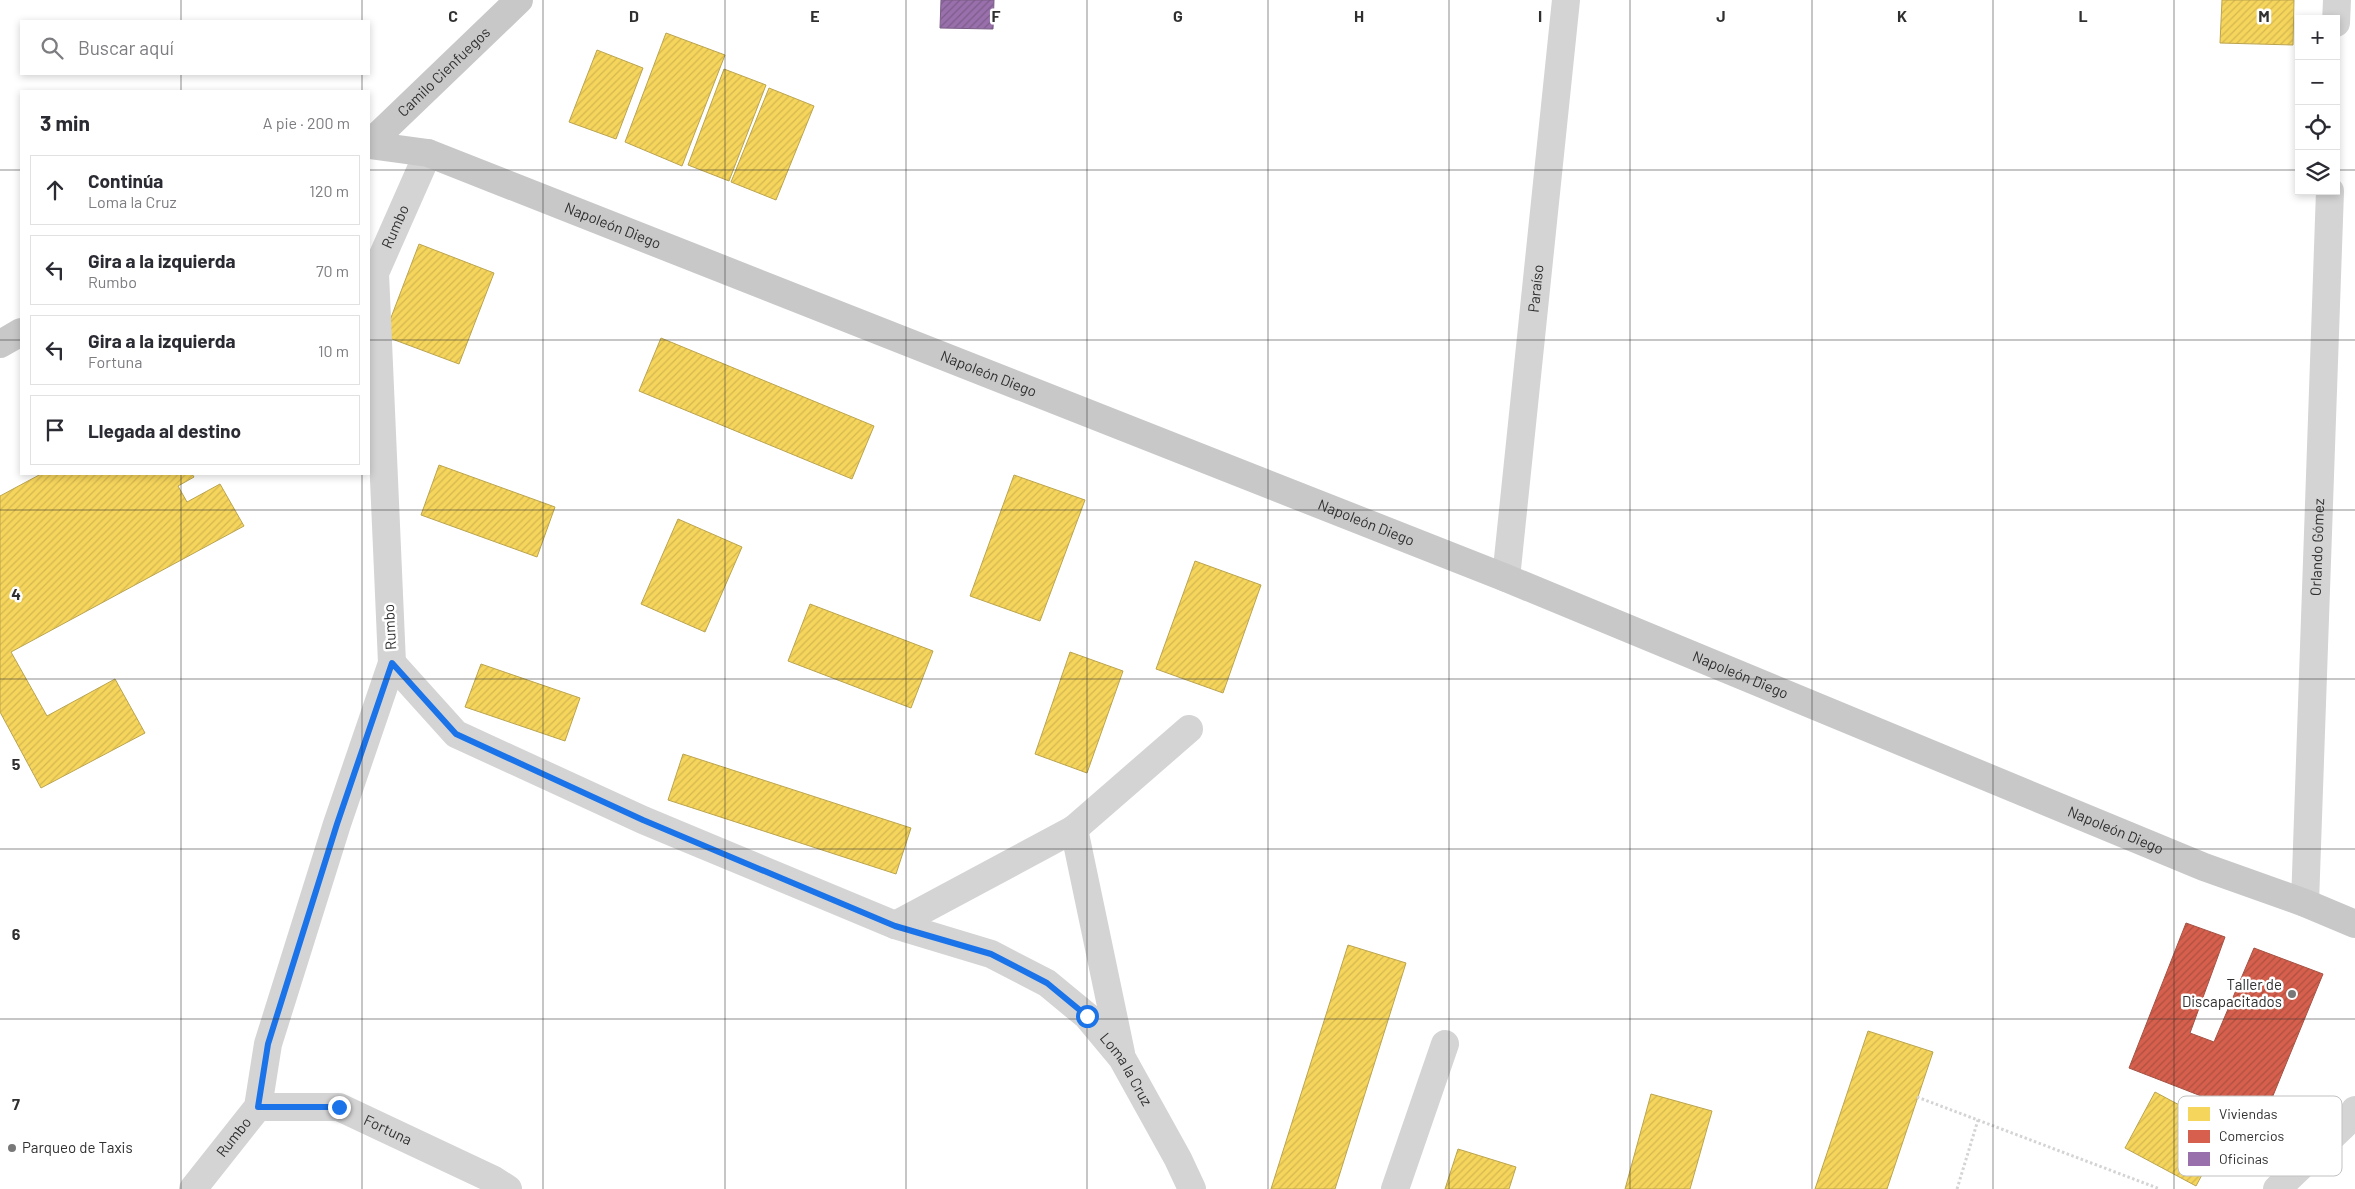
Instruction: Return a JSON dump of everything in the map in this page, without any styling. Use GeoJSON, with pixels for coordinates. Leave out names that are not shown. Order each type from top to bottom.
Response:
{"type":"FeatureCollection","features":[{"type":"Feature","properties":{"kind":"main road","name":"Camilo Cienfuegos"},"geometry":{"type":"LineString","coordinates":[[370,144],[519,0]]}},
{"type":"Feature","properties":{"kind":"main road","name":"Napoleón Diego"},"geometry":{"type":"LineString","coordinates":[[370,145],[428,153],[1506,578],[2204,866],[2355,924]]}},
{"type":"Feature","properties":{"kind":"main road"},"geometry":{"type":"LineString","coordinates":[[0,344],[20,333]]}},
{"type":"Feature","properties":{"kind":"street","name":"Paraíso"},"geometry":{"type":"LineString","coordinates":[[1506,578],[1566,0]]}},
{"type":"Feature","properties":{"kind":"street"},"geometry":{"type":"LineString","coordinates":[[2336,15],[2337,0]]}},
{"type":"Feature","properties":{"kind":"street","name":"Rumbo"},"geometry":{"type":"LineString","coordinates":[[193,1189],[258,1107],[268,1044],[337,824],[392,663],[375,272],[428,153]]}},
{"type":"Feature","properties":{"kind":"street","name":"Orlando Gómez"},"geometry":{"type":"LineString","coordinates":[[2304,903],[2330,195]]}},
{"type":"Feature","properties":{"kind":"street","name":"Loma la Cruz"},"geometry":{"type":"LineString","coordinates":[[392,663],[456,734],[643,820],[895,926],[991,954],[1047,983],[1087,1016],[1122,1058],[1178,1159],[1192,1189]]}},
{"type":"Feature","properties":{"kind":"street"},"geometry":{"type":"LineString","coordinates":[[895,926],[1074,829],[1189,729]]}},
{"type":"Feature","properties":{"kind":"street"},"geometry":{"type":"LineString","coordinates":[[1074,829],[1122,1058]]}},
{"type":"Feature","properties":{"kind":"street"},"geometry":{"type":"LineString","coordinates":[[1395,1189],[1445,1044]]}},
{"type":"Feature","properties":{"kind":"street","name":"Fortuna"},"geometry":{"type":"LineString","coordinates":[[258,1107],[339,1107],[494,1180],[508,1189]]}},
{"type":"Feature","properties":{"kind":"street"},"geometry":{"type":"LineString","coordinates":[[2342,1127],[2355,1110]]}},
{"type":"Feature","properties":{"kind":"street"},"geometry":{"type":"LineString","coordinates":[[2277,1189],[2291,1176]]}},
{"type":"Feature","properties":{"kind":"path"},"geometry":{"type":"LineString","coordinates":[[1917,1097],[2160,1189]]}},
{"type":"Feature","properties":{"kind":"path"},"geometry":{"type":"LineString","coordinates":[[1957,1189],[1978,1120]]}},
{"type":"Feature","properties":{"kind":"building: Viviendas"},"geometry":{"type":"Polygon","coordinates":[[[2222,0],[2294,0],[2293,45],[2220,43],[2222,0]]]}},
{"type":"Feature","properties":{"kind":"building: Viviendas"},"geometry":{"type":"Polygon","coordinates":[[[666,33],[725,55],[682,166],[625,142],[666,33]]]}},
{"type":"Feature","properties":{"kind":"building: Viviendas"},"geometry":{"type":"Polygon","coordinates":[[[597,50],[643,68],[616,139],[569,122],[597,50]]]}},
{"type":"Feature","properties":{"kind":"building: Viviendas"},"geometry":{"type":"Polygon","coordinates":[[[724,69],[766,85],[729,181],[688,165],[724,69]]]}},
{"type":"Feature","properties":{"kind":"building: Viviendas"},"geometry":{"type":"Polygon","coordinates":[[[769,88],[814,106],[776,200],[731,182],[769,88]]]}},
{"type":"Feature","properties":{"kind":"building: Viviendas"},"geometry":{"type":"Polygon","coordinates":[[[419,244],[494,273],[459,364],[384,336],[419,244]]]}},
{"type":"Feature","properties":{"kind":"building: Viviendas"},"geometry":{"type":"Polygon","coordinates":[[[661,338],[874,426],[852,479],[639,391],[661,338]]]}},
{"type":"Feature","properties":{"kind":"building: Viviendas"},"geometry":{"type":"Polygon","coordinates":[[[439,465],[555,507],[537,557],[421,515],[439,465]]]}},
{"type":"Feature","properties":{"kind":"building: Viviendas"},"geometry":{"type":"Polygon","coordinates":[[[39,475],[193,475],[194,477],[178,486],[187,502],[220,484],[244,526],[11,652],[47,716],[115,679],[145,733],[41,788],[0,712],[0,496],[39,475]]]}},
{"type":"Feature","properties":{"kind":"building: Viviendas"},"geometry":{"type":"Polygon","coordinates":[[[1014,475],[1085,500],[1040,621],[970,596],[1014,475]]]}},
{"type":"Feature","properties":{"kind":"building: Viviendas"},"geometry":{"type":"Polygon","coordinates":[[[678,519],[742,547],[705,632],[641,604],[678,519]]]}},
{"type":"Feature","properties":{"kind":"building: Viviendas"},"geometry":{"type":"Polygon","coordinates":[[[1195,561],[1261,585],[1223,693],[1156,669],[1195,561]]]}},
{"type":"Feature","properties":{"kind":"building: Viviendas"},"geometry":{"type":"Polygon","coordinates":[[[810,604],[933,651],[911,708],[788,661],[810,604]]]}},
{"type":"Feature","properties":{"kind":"building: Viviendas"},"geometry":{"type":"Polygon","coordinates":[[[1070,652],[1123,671],[1087,773],[1035,754],[1070,652]]]}},
{"type":"Feature","properties":{"kind":"building: Viviendas"},"geometry":{"type":"Polygon","coordinates":[[[481,664],[580,698],[565,741],[465,707],[481,664]]]}},
{"type":"Feature","properties":{"kind":"building: Viviendas"},"geometry":{"type":"Polygon","coordinates":[[[683,754],[911,828],[896,874],[668,800],[683,754]]]}},
{"type":"Feature","properties":{"kind":"building: Viviendas"},"geometry":{"type":"Polygon","coordinates":[[[1348,945],[1406,963],[1335,1189],[1271,1189],[1348,945]]]}},
{"type":"Feature","properties":{"kind":"building: Viviendas"},"geometry":{"type":"Polygon","coordinates":[[[1868,1031],[1933,1052],[1887,1189],[1815,1189],[1868,1031]]]}},
{"type":"Feature","properties":{"kind":"building: Viviendas"},"geometry":{"type":"Polygon","coordinates":[[[2155,1092],[2178,1104],[2178,1176],[2201,1176],[2196,1186],[2125,1148],[2155,1092]]]}},
{"type":"Feature","properties":{"kind":"building: Viviendas"},"geometry":{"type":"Polygon","coordinates":[[[1651,1094],[1712,1111],[1690,1189],[1625,1189],[1651,1094]]]}},
{"type":"Feature","properties":{"kind":"building: Viviendas"},"geometry":{"type":"Polygon","coordinates":[[[1458,1149],[1516,1167],[1509,1189],[1445,1189],[1458,1149]]]}},
{"type":"Feature","properties":{"kind":"building: Comercios"},"geometry":{"type":"Polygon","coordinates":[[[2186,923],[2225,937],[2190,1033],[2214,1042],[2254,948],[2323,974],[2273,1096],[2201,1096],[2129,1068],[2186,923]]]}},
{"type":"Feature","properties":{"kind":"building: Oficinas"},"geometry":{"type":"Polygon","coordinates":[[[941,0],[994,0],[993,29],[940,28],[941,0]]]}},
{"type":"Feature","properties":{"kind":"place","name":"Taller de Discapacitados"},"geometry":{"type":"Point","coordinates":[2292,994]}},
{"type":"Feature","properties":{"kind":"place","name":"Parqueo de Taxis"},"geometry":{"type":"Point","coordinates":[12,1148]}},
{"type":"Feature","properties":{"kind":"route"},"geometry":{"type":"LineString","coordinates":[[339,1107],[258,1107],[268,1044],[337,824],[392,663],[456,734],[643,820],[895,926],[991,954],[1047,983],[1087,1016]]}}]}
